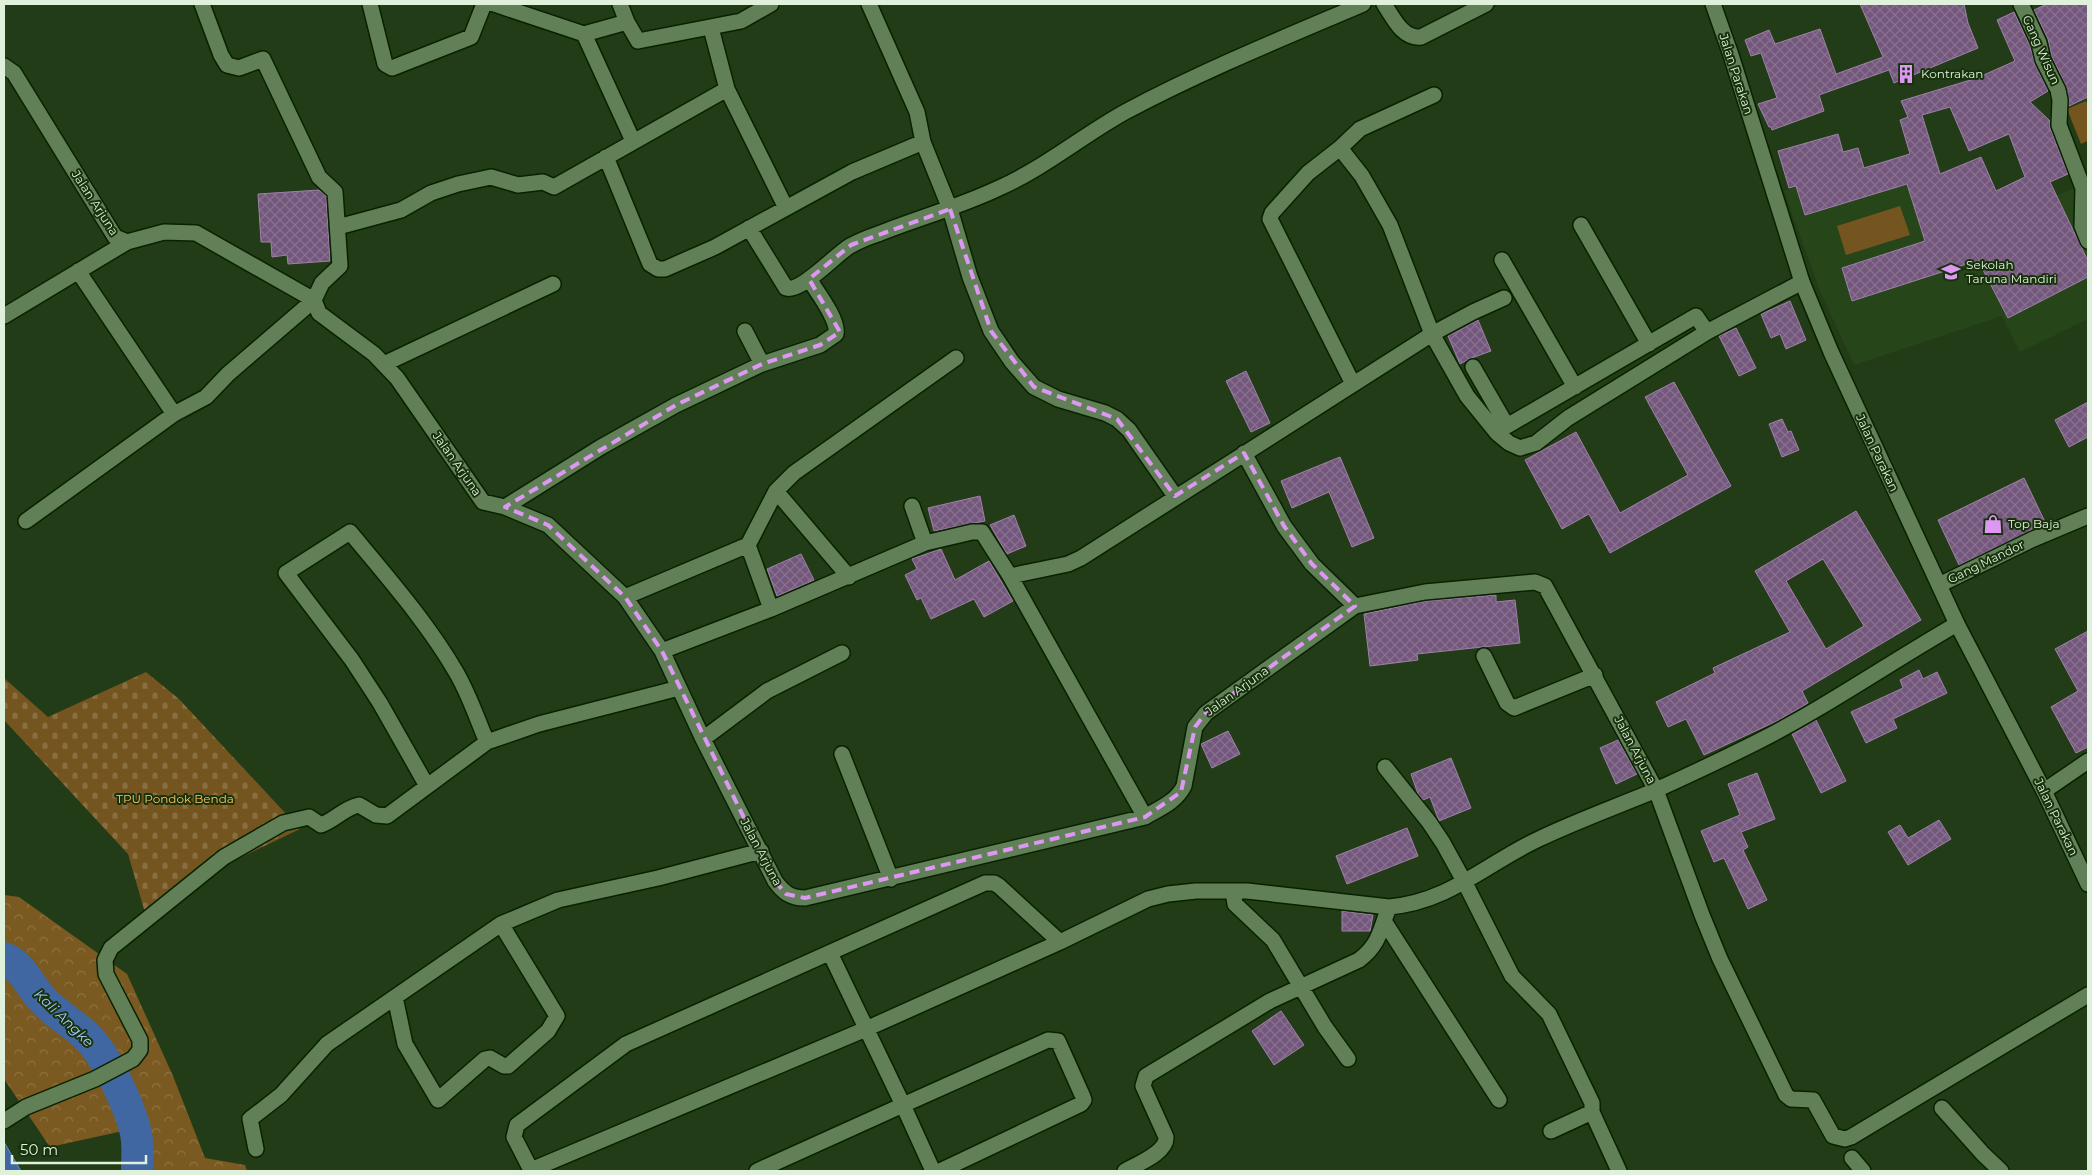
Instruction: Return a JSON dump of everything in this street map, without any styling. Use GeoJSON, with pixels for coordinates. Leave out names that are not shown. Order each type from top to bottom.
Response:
{"type":"FeatureCollection","features":[{"type":"Feature","properties":{"kind":"street"},"geometry":{"type":"LineString","coordinates":[[26,521],[174,414],[206,397],[228,374],[314,300],[322,283],[340,266],[335,192],[319,178],[263,59],[239,68],[227,65],[221,55],[202,4]]}},
{"type":"Feature","properties":{"kind":"street"},"geometry":{"type":"LineString","coordinates":[[370,4],[384,61],[387,66],[392,68],[471,37],[484,4]]}},
{"type":"Feature","properties":{"kind":"street"},"geometry":{"type":"LineString","coordinates":[[494,4],[584,34],[627,22]]}},
{"type":"Feature","properties":{"kind":"street"},"geometry":{"type":"LineString","coordinates":[[620,4],[627,22],[638,41],[741,22],[771,4]]}},
{"type":"Feature","properties":{"kind":"street"},"geometry":{"type":"LineString","coordinates":[[869,4],[917,112],[923,142],[950,209],[970,276],[991,331],[1012,362],[1034,388],[1043,393],[1092,408],[1117,419],[1129,430],[1175,496]]}},
{"type":"Feature","properties":{"kind":"street"},"geometry":{"type":"LineString","coordinates":[[749,228],[786,288],[793,289],[809,279],[839,253],[852,245],[879,233],[950,209],[1014,181],[1125,112],[1262,47],[1363,4]]}},
{"type":"Feature","properties":{"kind":"street"},"geometry":{"type":"LineString","coordinates":[[1384,4],[1405,32],[1415,37],[1421,37],[1486,4]]}},
{"type":"Feature","properties":{"kind":"street","name":"Jalan Parakan"},"geometry":{"type":"LineString","coordinates":[[1713,4],[1732,55],[1802,282],[1862,422],[1957,624],[2044,791],[2088,884]]}},
{"type":"Feature","properties":{"kind":"street","name":"Gang Wisun"},"geometry":{"type":"LineString","coordinates":[[2022,4],[2039,43],[2043,60],[2058,90],[2060,100],[2058,125],[2083,188],[2082,226],[2088,241]]}},
{"type":"Feature","properties":{"kind":"street"},"geometry":{"type":"LineString","coordinates":[[711,28],[727,89],[786,208]]}},
{"type":"Feature","properties":{"kind":"street"},"geometry":{"type":"LineString","coordinates":[[584,34],[633,141]]}},
{"type":"Feature","properties":{"kind":"street","name":"Jalan Arjuna"},"geometry":{"type":"LineString","coordinates":[[4,66],[14,73],[115,237],[127,242],[164,232],[196,233],[314,300],[319,313],[374,354],[397,378],[483,502],[505,507],[548,525],[625,598],[662,651],[703,738],[775,881],[786,894],[795,898],[805,898],[892,879],[1145,817],[1171,802],[1181,792],[1184,786],[1195,727],[1206,713],[1355,606],[1425,592],[1535,582],[1545,586],[1656,790]]}},
{"type":"Feature","properties":{"kind":"street"},"geometry":{"type":"LineString","coordinates":[[338,227],[401,210],[431,193],[458,184],[491,177],[518,185],[543,182],[554,187],[633,141],[686,114],[727,89]]}},
{"type":"Feature","properties":{"kind":"street"},"geometry":{"type":"LineString","coordinates":[[1353,384],[1270,219],[1272,213],[1308,173],[1340,148],[1360,129],[1367,124],[1434,95]]}},
{"type":"Feature","properties":{"kind":"street"},"geometry":{"type":"LineString","coordinates":[[606,157],[650,264],[658,269],[665,269],[715,247],[852,172],[923,142]]}},
{"type":"Feature","properties":{"kind":"street"},"geometry":{"type":"LineString","coordinates":[[1340,148],[1362,176],[1390,225],[1432,334],[1467,396],[1482,417],[1509,443],[1523,448],[1536,444],[1568,418],[1707,332],[1802,282]]}},
{"type":"Feature","properties":{"kind":"street"},"geometry":{"type":"LineString","coordinates":[[1581,226],[1650,344]]}},
{"type":"Feature","properties":{"kind":"street"},"geometry":{"type":"LineString","coordinates":[[4,316],[127,242]]}},
{"type":"Feature","properties":{"kind":"street"},"geometry":{"type":"LineString","coordinates":[[1502,260],[1575,386]]}},
{"type":"Feature","properties":{"kind":"street"},"geometry":{"type":"LineString","coordinates":[[78,271],[174,414]]}},
{"type":"Feature","properties":{"kind":"street"},"geometry":{"type":"LineString","coordinates":[[505,507],[676,405],[762,364],[820,344],[836,334],[838,328],[809,279]]}},
{"type":"Feature","properties":{"kind":"street"},"geometry":{"type":"LineString","coordinates":[[384,364],[553,284]]}},
{"type":"Feature","properties":{"kind":"street"},"geometry":{"type":"LineString","coordinates":[[1010,576],[1074,562],[1432,334],[1504,298]]}},
{"type":"Feature","properties":{"kind":"street"},"geometry":{"type":"LineString","coordinates":[[1473,366],[1507,426],[1696,316],[1707,332]]}},
{"type":"Feature","properties":{"kind":"street"},"geometry":{"type":"LineString","coordinates":[[745,331],[762,364]]}},
{"type":"Feature","properties":{"kind":"street"},"geometry":{"type":"LineString","coordinates":[[625,598],[748,545],[776,491],[794,473],[956,358]]}},
{"type":"Feature","properties":{"kind":"street"},"geometry":{"type":"LineString","coordinates":[[1244,452],[1284,526],[1312,564],[1355,606]]}},
{"type":"Feature","properties":{"kind":"street"},"geometry":{"type":"LineString","coordinates":[[776,491],[849,577]]}},
{"type":"Feature","properties":{"kind":"street"},"geometry":{"type":"LineString","coordinates":[[912,506],[925,543]]}},
{"type":"Feature","properties":{"kind":"street","name":"Gang Mandor"},"geometry":{"type":"LineString","coordinates":[[1939,585],[2031,540],[2088,516]]}},
{"type":"Feature","properties":{"kind":"street"},"geometry":{"type":"LineString","coordinates":[[427,786],[380,702],[352,660],[286,573],[350,532],[412,609],[448,659],[464,686],[487,742]]}},
{"type":"Feature","properties":{"kind":"street"},"geometry":{"type":"LineString","coordinates":[[662,651],[849,577],[925,543],[972,532],[982,532],[1010,576],[1145,817]]}},
{"type":"Feature","properties":{"kind":"street"},"geometry":{"type":"LineString","coordinates":[[748,545],[771,609]]}},
{"type":"Feature","properties":{"kind":"street","name":"Jalan Arjuna"},"geometry":{"type":"LineString","coordinates":[[531,1171],[866,1029],[1060,942],[1148,899],[1168,894],[1247,891],[1386,914],[1424,901],[1465,883],[1539,839],[1656,790],[1754,744],[1793,723],[1957,624]]}},
{"type":"Feature","properties":{"kind":"street"},"geometry":{"type":"LineString","coordinates":[[703,738],[767,691],[842,654]]}},
{"type":"Feature","properties":{"kind":"street"},"geometry":{"type":"LineString","coordinates":[[1484,656],[1507,703],[1514,708],[1595,675]]}},
{"type":"Feature","properties":{"kind":"street"},"geometry":{"type":"LineString","coordinates":[[4,1121],[26,1107],[96,1079],[133,1059],[140,1050],[140,1040],[106,974],[105,960],[111,948],[224,857],[283,823],[309,817],[321,825],[332,821],[349,807],[359,805],[376,815],[388,816],[487,742],[539,724],[679,688]]}},
{"type":"Feature","properties":{"kind":"street"},"geometry":{"type":"LineString","coordinates":[[842,754],[892,879]]}},
{"type":"Feature","properties":{"kind":"street"},"geometry":{"type":"LineString","coordinates":[[2044,791],[2088,761]]}},
{"type":"Feature","properties":{"kind":"street"},"geometry":{"type":"LineString","coordinates":[[1385,767],[1429,822],[1465,883],[1512,976],[1549,1014],[1592,1102],[1592,1112],[1619,1171]]}},
{"type":"Feature","properties":{"kind":"street"},"geometry":{"type":"LineString","coordinates":[[1656,790],[1712,941],[1786,1095],[1791,1099],[1813,1100],[1833,1136],[1844,1139],[1851,1137],[2088,995]]}},
{"type":"Feature","properties":{"kind":"street"},"geometry":{"type":"LineString","coordinates":[[256,1149],[250,1119],[281,1095],[327,1044],[501,924],[558,900],[658,878],[761,851]]}},
{"type":"Feature","properties":{"kind":"street"},"geometry":{"type":"LineString","coordinates":[[531,1171],[514,1137],[517,1125],[626,1044],[990,882],[999,886],[1060,942]]}},
{"type":"Feature","properties":{"kind":"street"},"geometry":{"type":"LineString","coordinates":[[1233,891],[1234,904],[1273,940],[1300,986],[1348,1059]]}},
{"type":"Feature","properties":{"kind":"street"},"geometry":{"type":"LineString","coordinates":[[1125,1171],[1160,1150],[1166,1142],[1166,1137],[1143,1086],[1146,1076],[1232,1023],[1300,986],[1351,964],[1366,954],[1379,938],[1386,914]]}},
{"type":"Feature","properties":{"kind":"street"},"geometry":{"type":"LineString","coordinates":[[1386,914],[1499,1100]]}},
{"type":"Feature","properties":{"kind":"street"},"geometry":{"type":"LineString","coordinates":[[395,997],[405,1044],[438,1100],[485,1059],[490,1058],[504,1066],[508,1066],[548,1031],[557,1016],[501,924]]}},
{"type":"Feature","properties":{"kind":"street"},"geometry":{"type":"LineString","coordinates":[[830,953],[933,1171]]}},
{"type":"Feature","properties":{"kind":"street"},"geometry":{"type":"LineString","coordinates":[[757,1171],[1048,1040],[1052,1039],[1060,1044],[1083,1097],[1084,1100],[1081,1104],[940,1171]]}},
{"type":"Feature","properties":{"kind":"street"},"geometry":{"type":"LineString","coordinates":[[1942,1108],[1983,1154],[2001,1171]]}},
{"type":"Feature","properties":{"kind":"street"},"geometry":{"type":"LineString","coordinates":[[1551,1131],[1592,1112]]}},
{"type":"Feature","properties":{"kind":"street"},"geometry":{"type":"LineString","coordinates":[[1852,1158],[1863,1171]]}},
{"type":"Feature","properties":{"kind":"highlighted area"},"geometry":{"type":"Polygon","coordinates":[[[950,209],[991,331],[1034,387],[1117,419],[1175,496],[1244,453],[1284,526],[1312,564],[1355,606],[1206,713],[1195,727],[1181,792],[1145,817],[805,898],[786,894],[775,881],[662,651],[625,597],[548,525],[505,507],[676,405],[762,364],[820,345],[840,332],[809,279],[851,245],[950,209]]]}},
{"type":"Feature","properties":{"kind":"shaded area","name":"Sekolah Taruna Mandiri"},"geometry":{"type":"Polygon","coordinates":[[[1932,146],[1956,210],[2025,177],[2041,202],[2077,187],[2074,227],[2088,253],[2088,319],[2020,352],[2002,316],[1854,365],[1820,291],[1784,191],[1932,146]]]}},
{"type":"Feature","properties":{"kind":"green space"},"geometry":{"type":"Polygon","coordinates":[[[2086,101],[2088,106],[2088,141],[2081,144],[2067,109],[2086,101]]]}},
{"type":"Feature","properties":{"kind":"green space"},"geometry":{"type":"Polygon","coordinates":[[[1900,206],[1910,235],[1846,255],[1837,226],[1900,206]]]}},
{"type":"Feature","properties":{"kind":"green space","name":"TPU Pondok Benda"},"geometry":{"type":"Polygon","coordinates":[[[146,672],[179,699],[300,829],[223,866],[148,923],[128,854],[4,720],[4,678],[48,717],[146,672]]]}},
{"type":"Feature","properties":{"kind":"green space"},"geometry":{"type":"Polygon","coordinates":[[[4,895],[19,897],[127,974],[173,1076],[205,1158],[245,1165],[247,1171],[141,1171],[132,1129],[50,1147],[4,1079],[4,895]]]}},
{"type":"Feature","properties":{"kind":"water"},"geometry":{"type":"Polygon","coordinates":[[[4,1142],[21,1171],[4,1171],[4,1142]]]}},
{"type":"Feature","properties":{"kind":"building"},"geometry":{"type":"Polygon","coordinates":[[[1860,4],[1964,4],[1968,23],[1978,48],[1894,83],[1889,70],[1819,95],[1824,111],[1772,130],[1758,104],[1777,98],[1761,53],[1751,56],[1745,40],[1769,30],[1775,44],[1820,29],[1836,74],[1883,57],[1860,4]]]}},
{"type":"Feature","properties":{"kind":"building"},"geometry":{"type":"Polygon","coordinates":[[[2047,4],[2088,4],[2088,97],[2069,106],[2066,86],[2052,57],[2048,39],[2034,10],[2047,4]]]}},
{"type":"Feature","properties":{"kind":"building"},"geometry":{"type":"Polygon","coordinates":[[[2014,12],[2048,91],[2030,102],[2050,121],[2050,128],[2068,174],[2050,182],[2088,261],[2088,277],[2008,318],[1982,268],[1980,269],[1976,261],[1852,301],[1842,268],[1925,241],[1907,184],[1805,215],[1796,186],[1789,188],[1778,151],[1838,134],[1843,152],[1858,148],[1864,168],[1910,154],[1900,120],[1908,117],[1901,101],[1977,78],[2015,61],[1997,20],[2014,12]],[[1950,107],[1922,115],[1940,174],[1981,157],[1996,191],[2025,177],[2009,134],[1969,151],[1950,107]]]}},
{"type":"Feature","properties":{"kind":"building"},"geometry":{"type":"Polygon","coordinates":[[[319,190],[326,196],[330,261],[288,264],[287,255],[272,257],[271,242],[261,242],[258,194],[319,190]]]}},
{"type":"Feature","properties":{"kind":"building"},"geometry":{"type":"Polygon","coordinates":[[[1790,301],[1806,340],[1786,349],[1780,334],[1771,338],[1761,314],[1790,301]]]}},
{"type":"Feature","properties":{"kind":"building"},"geometry":{"type":"Polygon","coordinates":[[[1478,320],[1491,351],[1460,364],[1448,336],[1478,320]]]}},
{"type":"Feature","properties":{"kind":"building"},"geometry":{"type":"Polygon","coordinates":[[[1736,328],[1756,368],[1739,376],[1719,336],[1736,328]]]}},
{"type":"Feature","properties":{"kind":"building"},"geometry":{"type":"Polygon","coordinates":[[[1246,371],[1270,423],[1251,432],[1226,381],[1246,371]]]}},
{"type":"Feature","properties":{"kind":"building"},"geometry":{"type":"Polygon","coordinates":[[[1674,382],[1731,486],[1610,553],[1589,514],[1562,529],[1525,460],[1576,432],[1620,513],[1688,475],[1645,397],[1674,382]]]}},
{"type":"Feature","properties":{"kind":"building"},"geometry":{"type":"Polygon","coordinates":[[[2088,402],[2088,437],[2069,447],[2055,420],[2088,402]]]}},
{"type":"Feature","properties":{"kind":"building"},"geometry":{"type":"Polygon","coordinates":[[[1782,419],[1788,432],[1791,431],[1799,450],[1782,457],[1769,424],[1782,419]]]}},
{"type":"Feature","properties":{"kind":"building"},"geometry":{"type":"Polygon","coordinates":[[[1340,457],[1374,538],[1352,547],[1329,492],[1292,508],[1281,481],[1340,457]]]}},
{"type":"Feature","properties":{"kind":"building","name":"Top Baja"},"geometry":{"type":"Polygon","coordinates":[[[2024,478],[2046,524],[1959,565],[1938,520],[2024,478]]]}},
{"type":"Feature","properties":{"kind":"building"},"geometry":{"type":"Polygon","coordinates":[[[980,496],[985,521],[934,531],[928,508],[980,496]]]}},
{"type":"Feature","properties":{"kind":"building"},"geometry":{"type":"Polygon","coordinates":[[[1856,511],[1921,620],[1802,691],[1808,703],[1779,720],[1704,755],[1686,719],[1668,727],[1656,702],[1715,673],[1713,668],[1790,632],[1755,571],[1856,511]],[[1823,559],[1786,581],[1826,649],[1864,626],[1823,559]]]}},
{"type":"Feature","properties":{"kind":"building"},"geometry":{"type":"Polygon","coordinates":[[[1014,515],[1026,546],[1007,554],[990,525],[1014,515]]]}},
{"type":"Feature","properties":{"kind":"building"},"geometry":{"type":"Polygon","coordinates":[[[941,549],[955,580],[989,561],[1013,601],[984,617],[974,599],[931,619],[921,598],[917,600],[905,575],[917,569],[912,559],[941,549]]]}},
{"type":"Feature","properties":{"kind":"building"},"geometry":{"type":"Polygon","coordinates":[[[801,554],[814,580],[777,596],[767,569],[801,554]]]}},
{"type":"Feature","properties":{"kind":"building"},"geometry":{"type":"Polygon","coordinates":[[[1496,595],[1496,602],[1515,600],[1520,643],[1417,654],[1418,660],[1370,666],[1364,614],[1426,601],[1496,595]]]}},
{"type":"Feature","properties":{"kind":"building"},"geometry":{"type":"Polygon","coordinates":[[[2088,631],[2088,747],[2076,753],[2051,707],[2078,691],[2055,649],[2088,631]]]}},
{"type":"Feature","properties":{"kind":"building"},"geometry":{"type":"Polygon","coordinates":[[[1919,670],[1923,679],[1937,672],[1947,693],[1893,719],[1897,728],[1866,743],[1851,712],[1903,688],[1900,680],[1919,670]]]}},
{"type":"Feature","properties":{"kind":"building"},"geometry":{"type":"Polygon","coordinates":[[[1816,720],[1846,781],[1821,793],[1792,734],[1816,720]]]}},
{"type":"Feature","properties":{"kind":"building"},"geometry":{"type":"Polygon","coordinates":[[[1228,731],[1240,754],[1212,768],[1201,744],[1228,731]]]}},
{"type":"Feature","properties":{"kind":"building"},"geometry":{"type":"Polygon","coordinates":[[[1618,740],[1637,774],[1616,784],[1600,748],[1618,740]]]}},
{"type":"Feature","properties":{"kind":"building"},"geometry":{"type":"Polygon","coordinates":[[[1451,758],[1471,808],[1439,821],[1430,797],[1423,800],[1418,794],[1411,774],[1451,758]]]}},
{"type":"Feature","properties":{"kind":"building"},"geometry":{"type":"Polygon","coordinates":[[[1757,773],[1775,819],[1741,832],[1748,847],[1743,850],[1767,900],[1748,909],[1724,858],[1714,862],[1701,831],[1740,815],[1728,784],[1757,773]]]}},
{"type":"Feature","properties":{"kind":"building"},"geometry":{"type":"Polygon","coordinates":[[[1939,820],[1951,839],[1908,865],[1888,832],[1900,825],[1908,838],[1939,820]]]}},
{"type":"Feature","properties":{"kind":"building"},"geometry":{"type":"Polygon","coordinates":[[[1407,828],[1418,856],[1347,884],[1336,856],[1407,828]]]}},
{"type":"Feature","properties":{"kind":"building"},"geometry":{"type":"Polygon","coordinates":[[[1342,911],[1373,915],[1370,931],[1342,931],[1342,911]]]}},
{"type":"Feature","properties":{"kind":"building"},"geometry":{"type":"Polygon","coordinates":[[[1281,1011],[1304,1045],[1274,1065],[1252,1031],[1281,1011]]]}},
{"type":"Feature","properties":{"kind":"waterway","name":"Kali Angke"},"geometry":{"type":"LineString","coordinates":[[4,958],[20,970],[48,1005],[91,1041],[105,1061],[120,1089],[135,1130],[137,1171]]}},
{"type":"Feature","properties":{"kind":"place","name":"Kontrakan"},"geometry":{"type":"Point","coordinates":[1906,74]}},
{"type":"Feature","properties":{"kind":"place","name":"Sekolah Taruna Mandiri"},"geometry":{"type":"Point","coordinates":[1951,272]}},
{"type":"Feature","properties":{"kind":"place","name":"Top Baja"},"geometry":{"type":"Point","coordinates":[1993,524]}}]}
